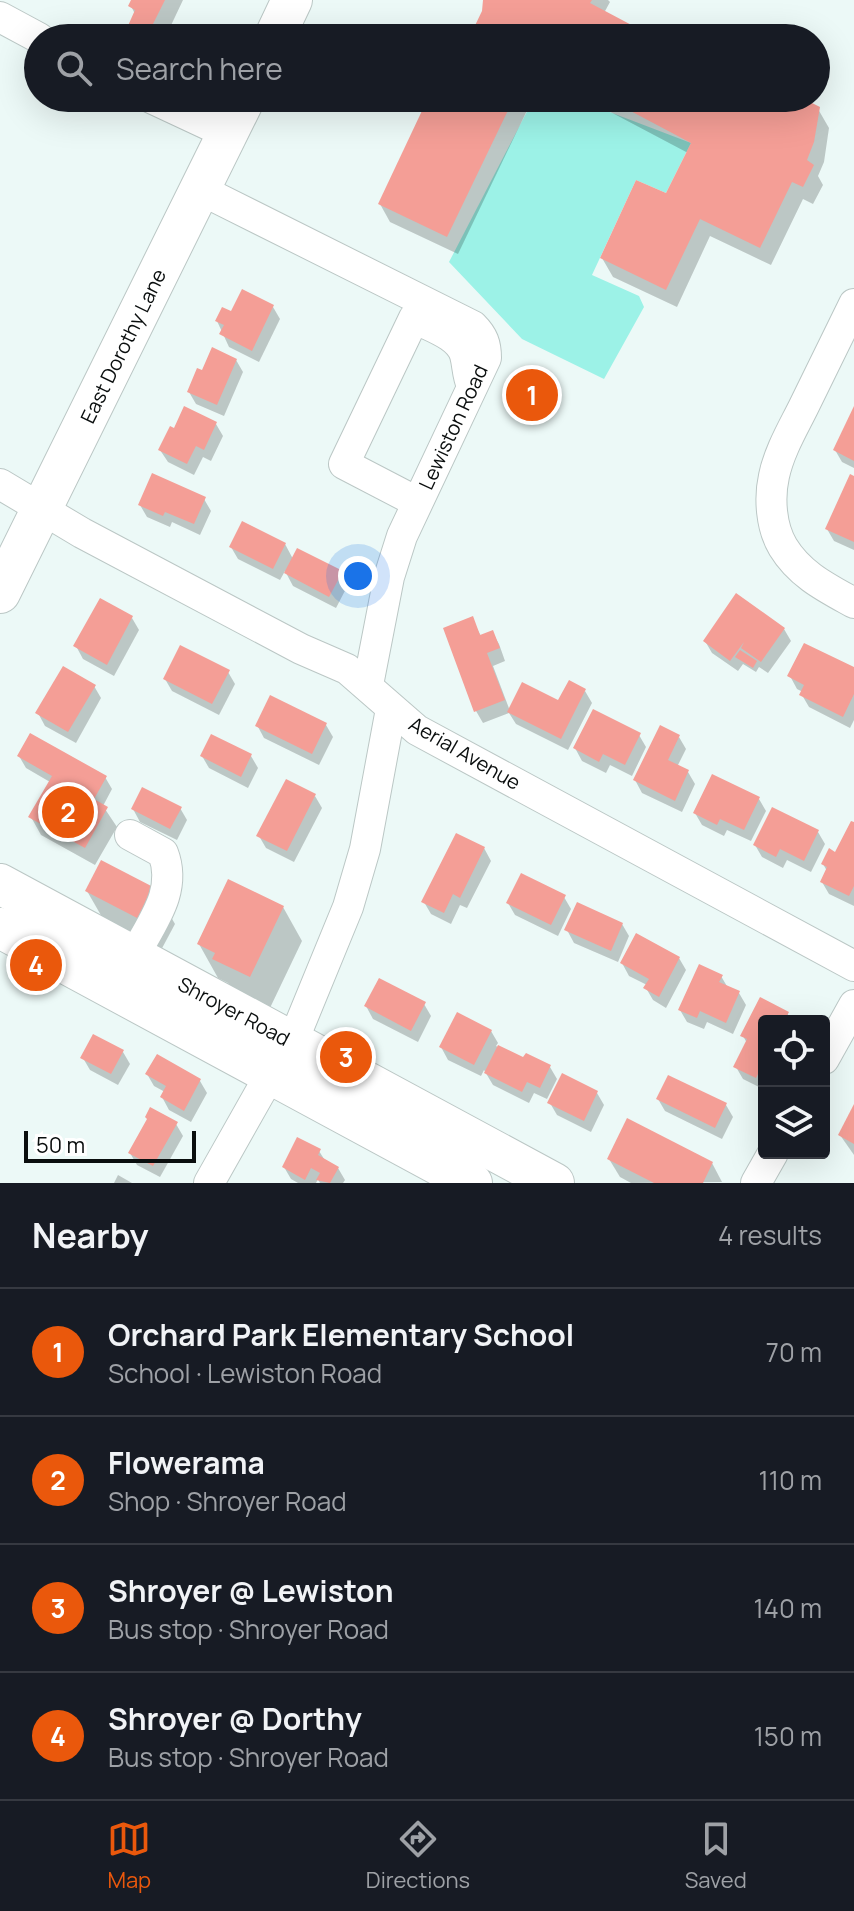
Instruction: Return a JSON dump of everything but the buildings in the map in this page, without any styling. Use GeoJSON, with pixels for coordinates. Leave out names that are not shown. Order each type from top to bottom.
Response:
{"type":"FeatureCollection","features":[{"type":"Feature","properties":{"kind":"main road"},"geometry":{"type":"LineString","coordinates":[[281,24],[292,0]]}},
{"type":"Feature","properties":{"kind":"main road","name":"East Dorothy Lane"},"geometry":{"type":"LineString","coordinates":[[0,593],[238,112]]}},
{"type":"Feature","properties":{"kind":"main road","name":"Shroyer Road"},"geometry":{"type":"LineString","coordinates":[[0,884],[554,1183]]}},
{"type":"Feature","properties":{"kind":"main road","name":"Shroyer Road"},"geometry":{"type":"LineString","coordinates":[[0,928],[472,1183]]}},
{"type":"Feature","properties":{"kind":"street"},"geometry":{"type":"LineString","coordinates":[[0,17],[24,30]]}},
{"type":"Feature","properties":{"kind":"street"},"geometry":{"type":"LineString","coordinates":[[181,112],[228,134]]}},
{"type":"Feature","properties":{"kind":"street","name":"Lewiston Road"},"geometry":{"type":"LineString","coordinates":[[201,190],[473,326],[481,333],[486,346],[486,358],[417,502],[389,577],[368,685]]}},
{"type":"Feature","properties":{"kind":"street"},"geometry":{"type":"LineString","coordinates":[[854,304],[784,446],[774,475],[771,498],[773,523],[782,545],[796,565],[814,581],[854,603]]}},
{"type":"Feature","properties":{"kind":"street"},"geometry":{"type":"LineString","coordinates":[[417,502],[344,464],[414,318],[459,341],[466,356],[466,374],[472,386]]}},
{"type":"Feature","properties":{"kind":"street","name":"Aerial Avenue"},"geometry":{"type":"LineString","coordinates":[[0,484],[82,533],[301,649],[347,669],[417,730],[854,966]]}},
{"type":"Feature","properties":{"kind":"street"},"geometry":{"type":"LineString","coordinates":[[209,1183],[270,1075],[293,1041],[348,907],[365,849],[391,709]]}},
{"type":"Feature","properties":{"kind":"street"},"geometry":{"type":"LineString","coordinates":[[130,835],[163,853],[169,869],[168,891],[133,958]]}},
{"type":"Feature","properties":{"kind":"street"},"geometry":{"type":"LineString","coordinates":[[830,1048],[854,1005]]}},
{"type":"Feature","properties":{"kind":"street"},"geometry":{"type":"LineString","coordinates":[[756,1183],[770,1159]]}},
{"type":"Feature","properties":{"kind":"shaded area"},"geometry":{"type":"Polygon","coordinates":[[[527,112],[610,112],[691,143],[666,193],[636,180],[592,275],[639,296],[644,307],[604,379],[522,339],[449,262],[527,112]]]}},
{"type":"Feature","properties":{"kind":"place","name":"Orchard Park Elementary School"},"geometry":{"type":"Point","coordinates":[532,395]}},
{"type":"Feature","properties":{"kind":"place","name":"Flowerama"},"geometry":{"type":"Point","coordinates":[68,812]}},
{"type":"Feature","properties":{"kind":"place","name":"Shroyer @ Dorthy"},"geometry":{"type":"Point","coordinates":[36,965]}},
{"type":"Feature","properties":{"kind":"place","name":"Shroyer @ Lewiston"},"geometry":{"type":"Point","coordinates":[346,1057]}}]}
